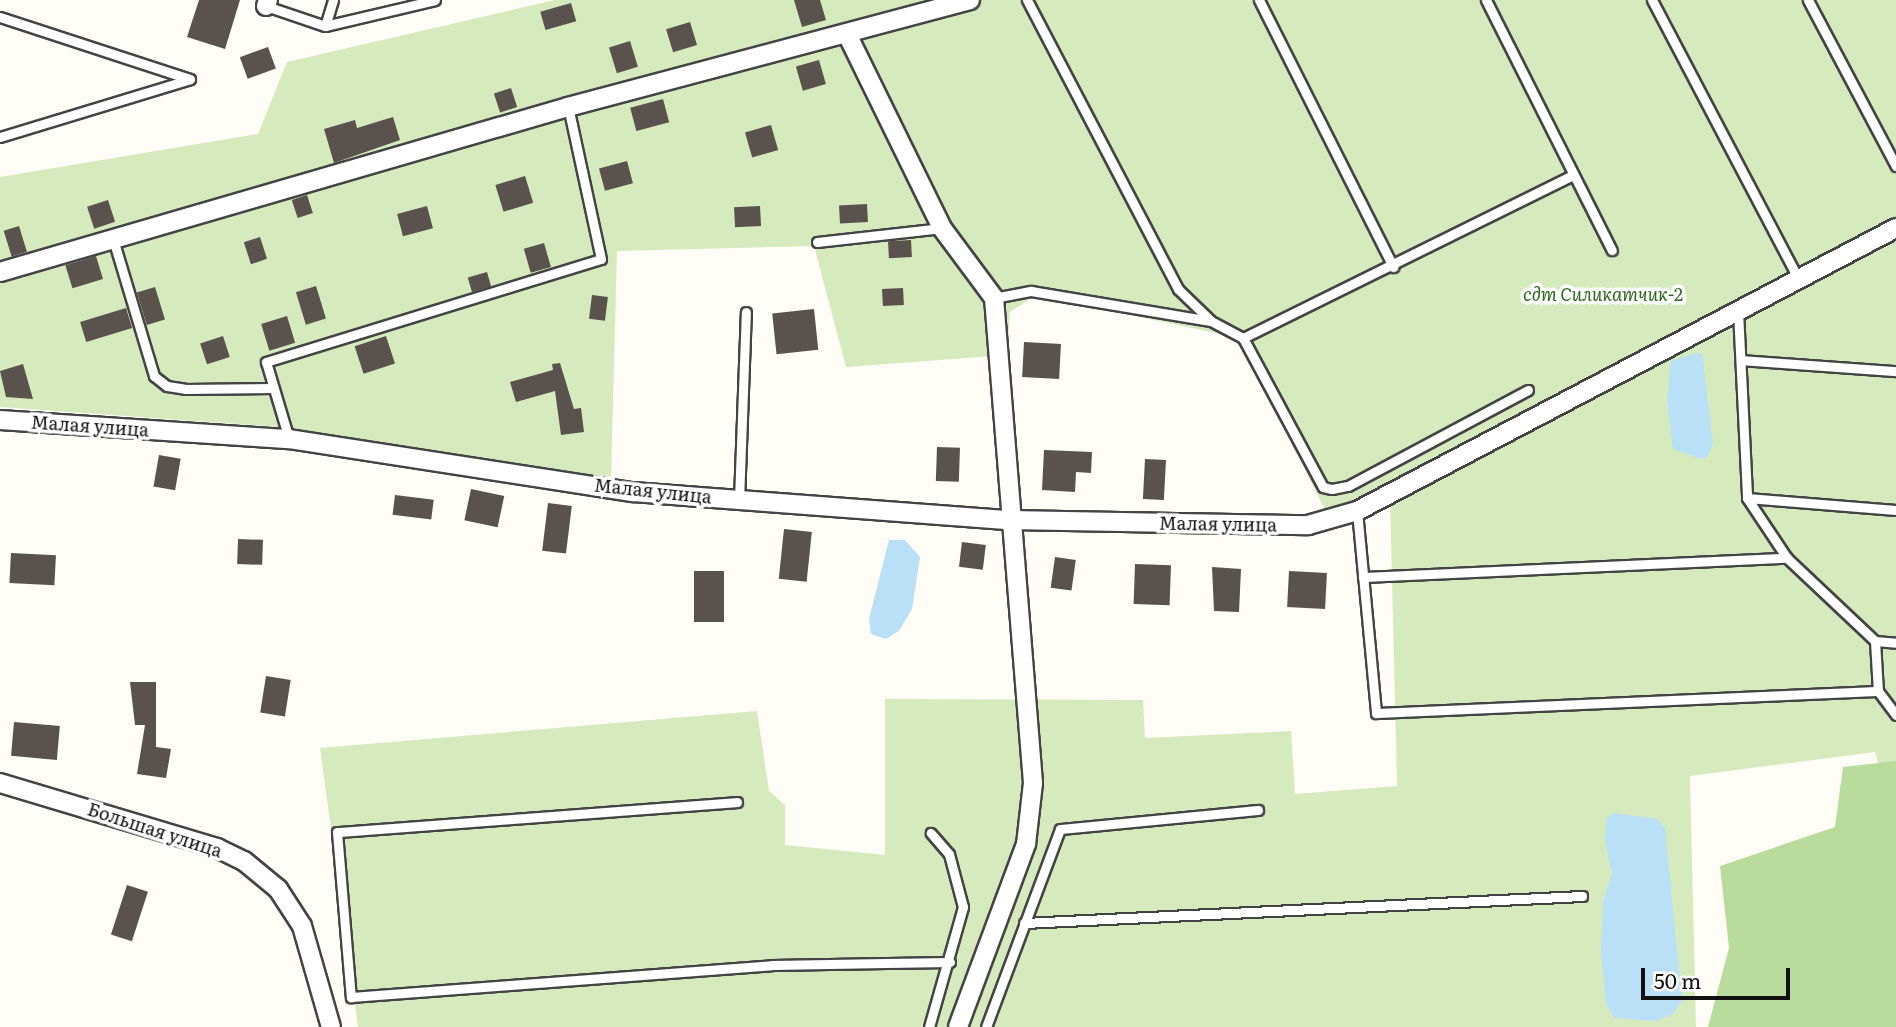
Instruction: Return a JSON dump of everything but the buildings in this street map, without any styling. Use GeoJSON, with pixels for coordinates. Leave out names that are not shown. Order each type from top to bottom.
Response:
{"type":"FeatureCollection","features":[{"type":"Feature","properties":{"kind":"street"},"geometry":{"type":"LineString","coordinates":[[0,272],[568,107],[970,0]]}},
{"type":"Feature","properties":{"kind":"street"},"geometry":{"type":"LineString","coordinates":[[847,34],[942,228],[994,298],[1009,520],[1033,783],[1026,844],[958,1027]]}},
{"type":"Feature","properties":{"kind":"street","name":"Малая улица"},"geometry":{"type":"LineString","coordinates":[[0,420],[289,439],[633,492],[1009,520],[1308,525],[1357,511],[1894,230]]}},
{"type":"Feature","properties":{"kind":"street","name":"Большая улица"},"geometry":{"type":"LineString","coordinates":[[0,783],[217,848],[244,861],[278,889],[302,926],[331,1027]]}},
{"type":"Feature","properties":{"kind":"lane"},"geometry":{"type":"LineString","coordinates":[[325,26],[333,0]]}},
{"type":"Feature","properties":{"kind":"lane"},"geometry":{"type":"LineString","coordinates":[[267,3],[325,26],[435,0]]}},
{"type":"Feature","properties":{"kind":"lane"},"geometry":{"type":"LineString","coordinates":[[1027,0],[1178,289],[1211,321],[1244,338],[1323,487],[1332,489],[1348,486],[1528,390]]}},
{"type":"Feature","properties":{"kind":"lane"},"geometry":{"type":"LineString","coordinates":[[1259,0],[1393,267]]}},
{"type":"Feature","properties":{"kind":"lane"},"geometry":{"type":"LineString","coordinates":[[1486,0],[1571,176],[1612,250]]}},
{"type":"Feature","properties":{"kind":"lane"},"geometry":{"type":"LineString","coordinates":[[1652,0],[1799,280]]}},
{"type":"Feature","properties":{"kind":"lane"},"geometry":{"type":"LineString","coordinates":[[1808,0],[1896,166]]}},
{"type":"Feature","properties":{"kind":"lane"},"geometry":{"type":"LineString","coordinates":[[0,17],[190,79],[0,136]]}},
{"type":"Feature","properties":{"kind":"lane"},"geometry":{"type":"LineString","coordinates":[[289,439],[266,362],[601,259],[568,107]]}},
{"type":"Feature","properties":{"kind":"lane"},"geometry":{"type":"LineString","coordinates":[[1244,338],[1393,267],[1571,176]]}},
{"type":"Feature","properties":{"kind":"lane"},"geometry":{"type":"LineString","coordinates":[[817,242],[942,228]]}},
{"type":"Feature","properties":{"kind":"lane"},"geometry":{"type":"LineString","coordinates":[[113,239],[154,376],[167,386],[185,388],[273,388]]}},
{"type":"Feature","properties":{"kind":"lane"},"geometry":{"type":"LineString","coordinates":[[994,298],[1031,291],[1211,321]]}},
{"type":"Feature","properties":{"kind":"lane"},"geometry":{"type":"LineString","coordinates":[[1738,311],[1747,498],[1787,558],[1875,641],[1896,643]]}},
{"type":"Feature","properties":{"kind":"lane"},"geometry":{"type":"LineString","coordinates":[[739,500],[746,312]]}},
{"type":"Feature","properties":{"kind":"lane"},"geometry":{"type":"LineString","coordinates":[[1741,360],[1896,371]]}},
{"type":"Feature","properties":{"kind":"lane"},"geometry":{"type":"LineString","coordinates":[[1747,498],[1896,510]]}},
{"type":"Feature","properties":{"kind":"lane"},"geometry":{"type":"LineString","coordinates":[[1357,511],[1376,713],[1878,691]]}},
{"type":"Feature","properties":{"kind":"lane"},"geometry":{"type":"LineString","coordinates":[[1363,577],[1787,558]]}},
{"type":"Feature","properties":{"kind":"lane"},"geometry":{"type":"LineString","coordinates":[[1875,641],[1878,691],[1896,715]]}},
{"type":"Feature","properties":{"kind":"lane"},"geometry":{"type":"LineString","coordinates":[[737,802],[337,832],[351,997],[772,965],[950,962]]}},
{"type":"Feature","properties":{"kind":"lane"},"geometry":{"type":"LineString","coordinates":[[985,1027],[1060,829],[1258,810]]}},
{"type":"Feature","properties":{"kind":"lane"},"geometry":{"type":"LineString","coordinates":[[929,1027],[950,962],[963,907],[950,854],[931,833]]}},
{"type":"Feature","properties":{"kind":"lane"},"geometry":{"type":"LineString","coordinates":[[1024,923],[1582,896]]}},
{"type":"Feature","properties":{"kind":"green space","name":"сдт Силикатчик-2"},"geometry":{"type":"Polygon","coordinates":[[[555,0],[1896,0],[1896,830],[1875,752],[1690,776],[1696,1027],[358,1027],[320,748],[757,711],[769,791],[785,805],[785,845],[885,855],[885,699],[1143,700],[1145,738],[1291,731],[1295,794],[1397,786],[1390,497],[1325,510],[1239,338],[1036,295],[1010,312],[1007,355],[846,367],[814,246],[617,251],[611,481],[268,426],[0,407],[0,177],[258,134],[287,62],[555,0]]]}},
{"type":"Feature","properties":{"kind":"green space"},"geometry":{"type":"Polygon","coordinates":[[[1896,761],[1896,1027],[1708,1027],[1729,948],[1720,866],[1835,827],[1843,767],[1896,761]]]}},
{"type":"Feature","properties":{"kind":"water"},"geometry":{"type":"Polygon","coordinates":[[[1701,353],[1703,360],[1713,443],[1708,456],[1701,459],[1673,449],[1667,400],[1671,361],[1701,353]]]}},
{"type":"Feature","properties":{"kind":"water"},"geometry":{"type":"Polygon","coordinates":[[[889,540],[905,540],[920,557],[912,609],[899,631],[886,639],[871,634],[869,619],[889,540]]]}},
{"type":"Feature","properties":{"kind":"water"},"geometry":{"type":"Polygon","coordinates":[[[1614,813],[1657,819],[1665,828],[1682,1000],[1673,1014],[1656,1021],[1615,1018],[1606,1005],[1601,951],[1603,902],[1612,873],[1605,840],[1607,818],[1614,813]]]}}]}
